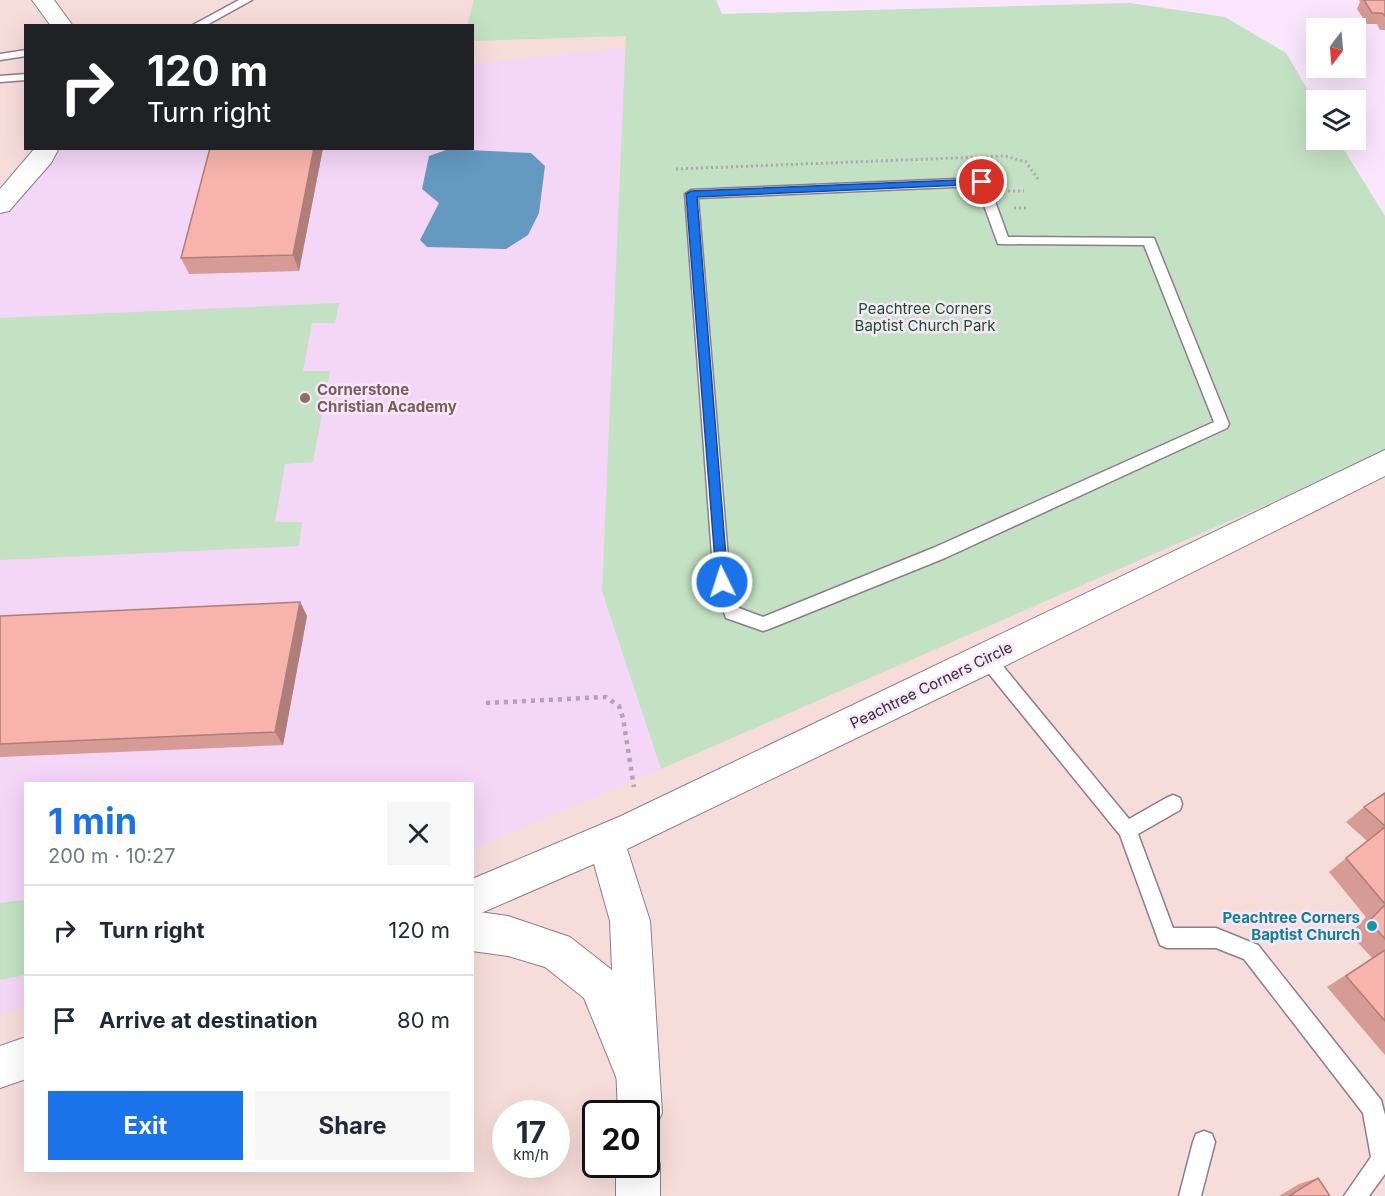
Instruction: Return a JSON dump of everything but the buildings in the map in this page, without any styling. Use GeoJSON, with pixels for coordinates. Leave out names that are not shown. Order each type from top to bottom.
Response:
{"type":"FeatureCollection","features":[{"type":"Feature","properties":{"kind":"street"},"geometry":{"type":"LineString","coordinates":[[43,0],[61,24]]}},
{"type":"Feature","properties":{"kind":"street"},"geometry":{"type":"LineString","coordinates":[[0,205],[42,158],[46,150]]}},
{"type":"Feature","properties":{"kind":"street","name":"Peachtree Corners Circle"},"geometry":{"type":"LineString","coordinates":[[474,897],[606,841],[987,660],[1385,462]]}},
{"type":"Feature","properties":{"kind":"street"},"geometry":{"type":"LineString","coordinates":[[606,841],[630,921],[640,1099]]}},
{"type":"Feature","properties":{"kind":"street"},"geometry":{"type":"LineString","coordinates":[[474,931],[508,936],[556,951],[598,984],[640,1099]]}},
{"type":"Feature","properties":{"kind":"street"},"geometry":{"type":"LineString","coordinates":[[0,1067],[24,1059]]}},
{"type":"Feature","properties":{"kind":"street"},"geometry":{"type":"LineString","coordinates":[[638,1178],[638,1196]]}},
{"type":"Feature","properties":{"kind":"lane"},"geometry":{"type":"LineString","coordinates":[[200,24],[247,0]]}},
{"type":"Feature","properties":{"kind":"lane"},"geometry":{"type":"LineString","coordinates":[[0,57],[24,53]]}},
{"type":"Feature","properties":{"kind":"lane"},"geometry":{"type":"LineString","coordinates":[[0,79],[24,77]]}},
{"type":"Feature","properties":{"kind":"lane"},"geometry":{"type":"LineString","coordinates":[[982,182],[1003,241],[1149,241],[1222,424],[939,553],[763,624],[732,614],[722,582],[691,194],[982,182]]}},
{"type":"Feature","properties":{"kind":"lane"},"geometry":{"type":"LineString","coordinates":[[987,660],[1127,830],[1167,938],[1216,938],[1251,952],[1373,1108],[1382,1160],[1355,1196]]}},
{"type":"Feature","properties":{"kind":"lane"},"geometry":{"type":"LineString","coordinates":[[1127,830],[1173,804]]}},
{"type":"Feature","properties":{"kind":"lane"},"geometry":{"type":"LineString","coordinates":[[1190,1196],[1204,1142]]}},
{"type":"Feature","properties":{"kind":"path"},"geometry":{"type":"LineString","coordinates":[[676,169],[1005,156],[1026,162],[1038,178]]}},
{"type":"Feature","properties":{"kind":"path"},"geometry":{"type":"LineString","coordinates":[[987,157],[990,166]]}},
{"type":"Feature","properties":{"kind":"path"},"geometry":{"type":"LineString","coordinates":[[486,703],[606,697],[619,706],[623,718],[634,787]]}},
{"type":"Feature","properties":{"kind":"shaded area"},"geometry":{"type":"Polygon","coordinates":[[[0,0],[627,0],[626,48],[1385,453],[1385,1196],[0,1196],[0,0]]]}},
{"type":"Feature","properties":{"kind":"shaded area","name":"Cornerstone Christian Academy"},"geometry":{"type":"Polygon","coordinates":[[[626,48],[602,591],[661,769],[474,849],[474,782],[24,782],[24,1007],[0,1015],[0,205],[46,150],[474,150],[474,64],[626,48]]]}},
{"type":"Feature","properties":{"kind":"green space","name":"Peachtree Corners Baptist Church Park"},"geometry":{"type":"Polygon","coordinates":[[[474,0],[716,0],[722,14],[1130,3],[1225,17],[1286,53],[1308,90],[1306,90],[1306,150],[1344,150],[1385,216],[1385,453],[661,769],[602,591],[626,36],[474,41],[474,24],[468,24],[474,0]]]}},
{"type":"Feature","properties":{"kind":"green space"},"geometry":{"type":"Polygon","coordinates":[[[339,303],[335,323],[312,323],[303,371],[330,371],[313,462],[285,464],[275,522],[302,522],[299,546],[0,560],[0,318],[339,303]]]}},
{"type":"Feature","properties":{"kind":"green space"},"geometry":{"type":"Polygon","coordinates":[[[24,900],[24,975],[0,980],[0,903],[24,900]]]}},
{"type":"Feature","properties":{"kind":"water"},"geometry":{"type":"Polygon","coordinates":[[[446,150],[531,153],[545,166],[539,213],[528,235],[506,249],[427,247],[420,240],[439,203],[422,189],[429,156],[446,150]]]}},
{"type":"Feature","properties":{"kind":"place","name":"Cornerstone Christian Academy"},"geometry":{"type":"Point","coordinates":[305,398]}},
{"type":"Feature","properties":{"kind":"place","name":"Peachtree Corners Baptist Church"},"geometry":{"type":"Point","coordinates":[1372,926]}},
{"type":"Feature","properties":{"kind":"route"},"geometry":{"type":"LineString","coordinates":[[722,582],[691,194],[982,182]]}}]}
